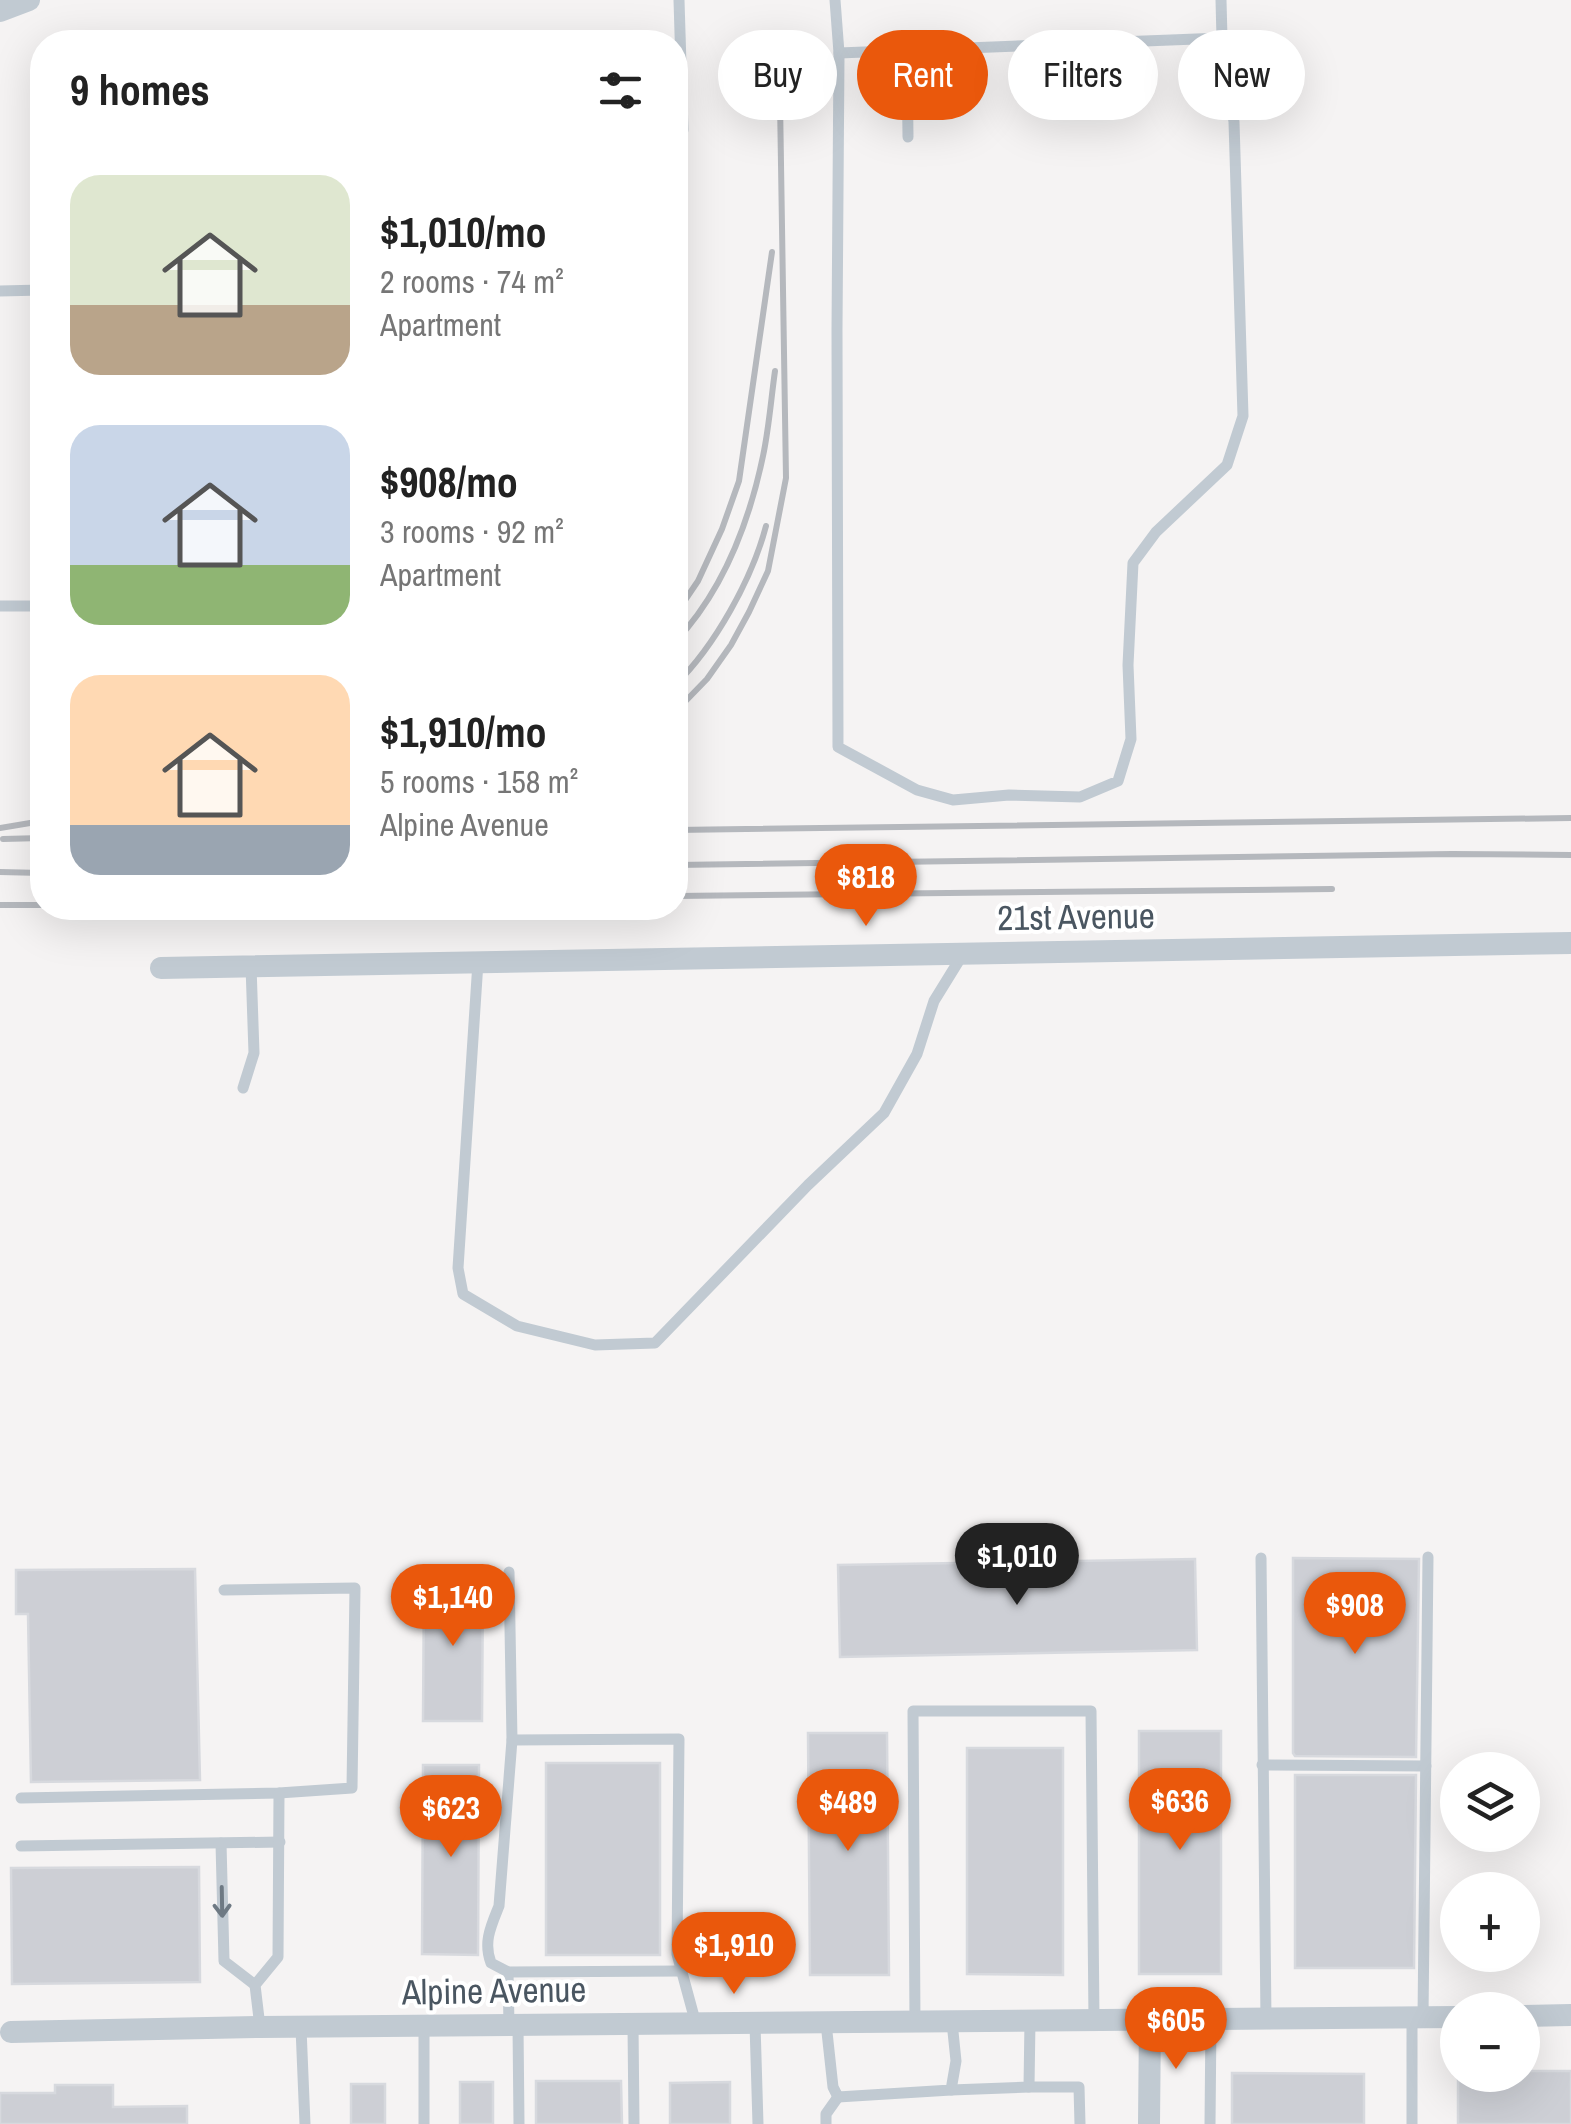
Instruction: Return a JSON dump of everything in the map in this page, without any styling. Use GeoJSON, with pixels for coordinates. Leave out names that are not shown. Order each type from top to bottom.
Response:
{"type":"FeatureCollection","features":[{"type":"Feature","properties":{"kind":"street"},"geometry":{"type":"LineString","coordinates":[[0,11],[29,0]]}},
{"type":"Feature","properties":{"kind":"street","name":"21st Avenue"},"geometry":{"type":"LineString","coordinates":[[161,968],[1571,943]]}},
{"type":"Feature","properties":{"kind":"street"},"geometry":{"type":"LineString","coordinates":[[1540,2016],[1571,2016]]}},
{"type":"Feature","properties":{"kind":"street","name":"Alpine Avenue"},"geometry":{"type":"LineString","coordinates":[[11,2032],[1440,2017]]}},
{"type":"Feature","properties":{"kind":"street"},"geometry":{"type":"LineString","coordinates":[[1149,2124],[1150,2020]]}},
{"type":"Feature","properties":{"kind":"lane"},"geometry":{"type":"LineString","coordinates":[[679,0],[680,30]]}},
{"type":"Feature","properties":{"kind":"lane"},"geometry":{"type":"LineString","coordinates":[[835,0],[839,53],[838,747],[917,790],[953,800],[1010,795],[1080,797],[1118,781],[1132,738],[1128,665],[1133,563],[1156,532],[1228,465],[1242,416],[1234,120]]}},
{"type":"Feature","properties":{"kind":"lane"},"geometry":{"type":"LineString","coordinates":[[1221,0],[1222,30]]}},
{"type":"Feature","properties":{"kind":"lane"},"geometry":{"type":"LineString","coordinates":[[988,48],[1178,40]]}},
{"type":"Feature","properties":{"kind":"lane"},"geometry":{"type":"LineString","coordinates":[[839,53],[857,52]]}},
{"type":"Feature","properties":{"kind":"lane"},"geometry":{"type":"LineString","coordinates":[[908,120],[908,137]]}},
{"type":"Feature","properties":{"kind":"lane"},"geometry":{"type":"LineString","coordinates":[[0,291],[30,290]]}},
{"type":"Feature","properties":{"kind":"lane"},"geometry":{"type":"LineString","coordinates":[[0,606],[30,606]]}},
{"type":"Feature","properties":{"kind":"lane"},"geometry":{"type":"LineString","coordinates":[[478,962],[458,1268],[462,1294],[517,1326],[595,1345],[655,1343],[808,1185],[884,1113],[917,1054],[934,1001],[963,954]]}},
{"type":"Feature","properties":{"kind":"lane"},"geometry":{"type":"LineString","coordinates":[[243,1088],[254,1054],[251,966]]}},
{"type":"Feature","properties":{"kind":"lane"},"geometry":{"type":"LineString","coordinates":[[1412,2124],[1426,1766],[1428,1557]]}},
{"type":"Feature","properties":{"kind":"lane"},"geometry":{"type":"LineString","coordinates":[[1261,1558],[1266,2019]]}},
{"type":"Feature","properties":{"kind":"lane"},"geometry":{"type":"LineString","coordinates":[[509,1572],[512,1740],[500,1906],[487,1946],[491,1963],[508,1972],[682,1972]]}},
{"type":"Feature","properties":{"kind":"lane"},"geometry":{"type":"LineString","coordinates":[[21,1798],[352,1788],[356,1588],[224,1590]]}},
{"type":"Feature","properties":{"kind":"lane"},"geometry":{"type":"LineString","coordinates":[[915,2022],[913,1712],[933,1711],[1091,1711],[1094,2020]]}},
{"type":"Feature","properties":{"kind":"lane"},"geometry":{"type":"LineString","coordinates":[[512,1740],[679,1739],[677,1954],[696,2024]]}},
{"type":"Feature","properties":{"kind":"lane"},"geometry":{"type":"LineString","coordinates":[[1262,1764],[1426,1766]]}},
{"type":"Feature","properties":{"kind":"lane"},"geometry":{"type":"LineString","coordinates":[[255,1985],[278,1957],[279,1792]]}},
{"type":"Feature","properties":{"kind":"lane"},"geometry":{"type":"LineString","coordinates":[[22,1846],[280,1842]]}},
{"type":"Feature","properties":{"kind":"lane"},"geometry":{"type":"LineString","coordinates":[[221,1843],[224,1961],[255,1985],[260,2027]]}},
{"type":"Feature","properties":{"kind":"lane"},"geometry":{"type":"LineString","coordinates":[[508,1972],[519,2124]]}},
{"type":"Feature","properties":{"kind":"lane"},"geometry":{"type":"LineString","coordinates":[[1210,2124],[1211,2019]]}},
{"type":"Feature","properties":{"kind":"lane"},"geometry":{"type":"LineString","coordinates":[[1029,2086],[1030,2021]]}},
{"type":"Feature","properties":{"kind":"lane"},"geometry":{"type":"LineString","coordinates":[[951,2090],[956,2061],[952,2022]]}},
{"type":"Feature","properties":{"kind":"lane"},"geometry":{"type":"LineString","coordinates":[[826,2023],[833,2087],[838,2096]]}},
{"type":"Feature","properties":{"kind":"lane"},"geometry":{"type":"LineString","coordinates":[[756,2024],[758,2124]]}},
{"type":"Feature","properties":{"kind":"lane"},"geometry":{"type":"LineString","coordinates":[[633,2025],[634,2124]]}},
{"type":"Feature","properties":{"kind":"lane"},"geometry":{"type":"LineString","coordinates":[[424,2027],[424,2124]]}},
{"type":"Feature","properties":{"kind":"lane"},"geometry":{"type":"LineString","coordinates":[[300,2028],[305,2124]]}},
{"type":"Feature","properties":{"kind":"lane"},"geometry":{"type":"LineString","coordinates":[[838,2096],[1079,2087],[1080,2124]]}},
{"type":"Feature","properties":{"kind":"lane"},"geometry":{"type":"LineString","coordinates":[[826,2124],[826,2114],[838,2096]]}},
{"type":"Feature","properties":{"kind":"building"},"geometry":{"type":"Polygon","coordinates":[[[1293,1558],[1419,1559],[1416,1757],[1293,1753],[1293,1558]]]}},
{"type":"Feature","properties":{"kind":"building"},"geometry":{"type":"Polygon","coordinates":[[[1195,1559],[1197,1650],[840,1657],[838,1565],[1195,1559]]]}},
{"type":"Feature","properties":{"kind":"building"},"geometry":{"type":"Polygon","coordinates":[[[195,1569],[200,1780],[31,1782],[28,1614],[16,1614],[16,1570],[195,1569]]]}},
{"type":"Feature","properties":{"kind":"building"},"geometry":{"type":"Polygon","coordinates":[[[424,1577],[483,1578],[482,1721],[423,1721],[424,1577]]]}},
{"type":"Feature","properties":{"kind":"building"},"geometry":{"type":"Polygon","coordinates":[[[1139,1731],[1221,1731],[1221,1974],[1139,1974],[1139,1731]]]}},
{"type":"Feature","properties":{"kind":"building"},"geometry":{"type":"Polygon","coordinates":[[[808,1733],[887,1733],[889,1975],[810,1975],[808,1733]]]}},
{"type":"Feature","properties":{"kind":"building"},"geometry":{"type":"Polygon","coordinates":[[[967,1748],[1063,1748],[1063,1975],[967,1974],[967,1748]]]}},
{"type":"Feature","properties":{"kind":"building"},"geometry":{"type":"Polygon","coordinates":[[[546,1763],[660,1763],[660,1955],[546,1955],[546,1763]]]}},
{"type":"Feature","properties":{"kind":"building"},"geometry":{"type":"Polygon","coordinates":[[[423,1765],[479,1765],[478,1955],[422,1954],[423,1765]]]}},
{"type":"Feature","properties":{"kind":"building"},"geometry":{"type":"Polygon","coordinates":[[[1295,1775],[1416,1775],[1414,1968],[1295,1968],[1295,1775]]]}},
{"type":"Feature","properties":{"kind":"building"},"geometry":{"type":"Polygon","coordinates":[[[199,1867],[200,1982],[12,1984],[11,1868],[199,1867]]]}},
{"type":"Feature","properties":{"kind":"building"},"geometry":{"type":"Polygon","coordinates":[[[1540,2071],[1571,2071],[1571,2124],[1458,2124],[1458,2092],[1540,2092],[1540,2071]]]}},
{"type":"Feature","properties":{"kind":"building"},"geometry":{"type":"Polygon","coordinates":[[[1232,2073],[1364,2074],[1364,2124],[1232,2124],[1232,2073]]]}},
{"type":"Feature","properties":{"kind":"building"},"geometry":{"type":"Polygon","coordinates":[[[536,2081],[621,2081],[622,2124],[536,2124],[536,2081]]]}},
{"type":"Feature","properties":{"kind":"building"},"geometry":{"type":"Polygon","coordinates":[[[460,2082],[493,2082],[493,2124],[460,2124],[460,2082]]]}},
{"type":"Feature","properties":{"kind":"building"},"geometry":{"type":"Polygon","coordinates":[[[730,2082],[730,2124],[670,2124],[670,2083],[730,2082]]]}},
{"type":"Feature","properties":{"kind":"building"},"geometry":{"type":"Polygon","coordinates":[[[351,2084],[385,2084],[385,2124],[351,2124],[351,2084]]]}},
{"type":"Feature","properties":{"kind":"building"},"geometry":{"type":"Polygon","coordinates":[[[55,2085],[113,2085],[113,2107],[187,2106],[187,2124],[0,2124],[0,2093],[55,2093],[55,2085]]]}},
{"type":"Feature","properties":{"kind":"railway"},"geometry":{"type":"LineString","coordinates":[[688,699],[731,645],[768,571],[786,478],[780,120]]}},
{"type":"Feature","properties":{"kind":"railway"},"geometry":{"type":"LineString","coordinates":[[688,596],[722,529],[739,481],[772,252]]}},
{"type":"Feature","properties":{"kind":"railway"},"geometry":{"type":"LineString","coordinates":[[688,627],[720,578],[742,531],[763,456],[775,371]]}},
{"type":"Feature","properties":{"kind":"railway"},"geometry":{"type":"LineString","coordinates":[[688,671],[730,611],[752,568],[766,526]]}},
{"type":"Feature","properties":{"kind":"railway"},"geometry":{"type":"LineString","coordinates":[[688,830],[1571,818]]}},
{"type":"Feature","properties":{"kind":"railway"},"geometry":{"type":"LineString","coordinates":[[0,828],[30,823]]}},
{"type":"Feature","properties":{"kind":"railway"},"geometry":{"type":"LineString","coordinates":[[3,839],[30,838]]}},
{"type":"Feature","properties":{"kind":"railway"},"geometry":{"type":"LineString","coordinates":[[688,865],[1571,855]]}},
{"type":"Feature","properties":{"kind":"railway"},"geometry":{"type":"LineString","coordinates":[[0,872],[30,873]]}},
{"type":"Feature","properties":{"kind":"railway"},"geometry":{"type":"LineString","coordinates":[[688,896],[1332,889]]}},
{"type":"Feature","properties":{"kind":"railway"},"geometry":{"type":"LineString","coordinates":[[0,905],[30,905]]}}]}
